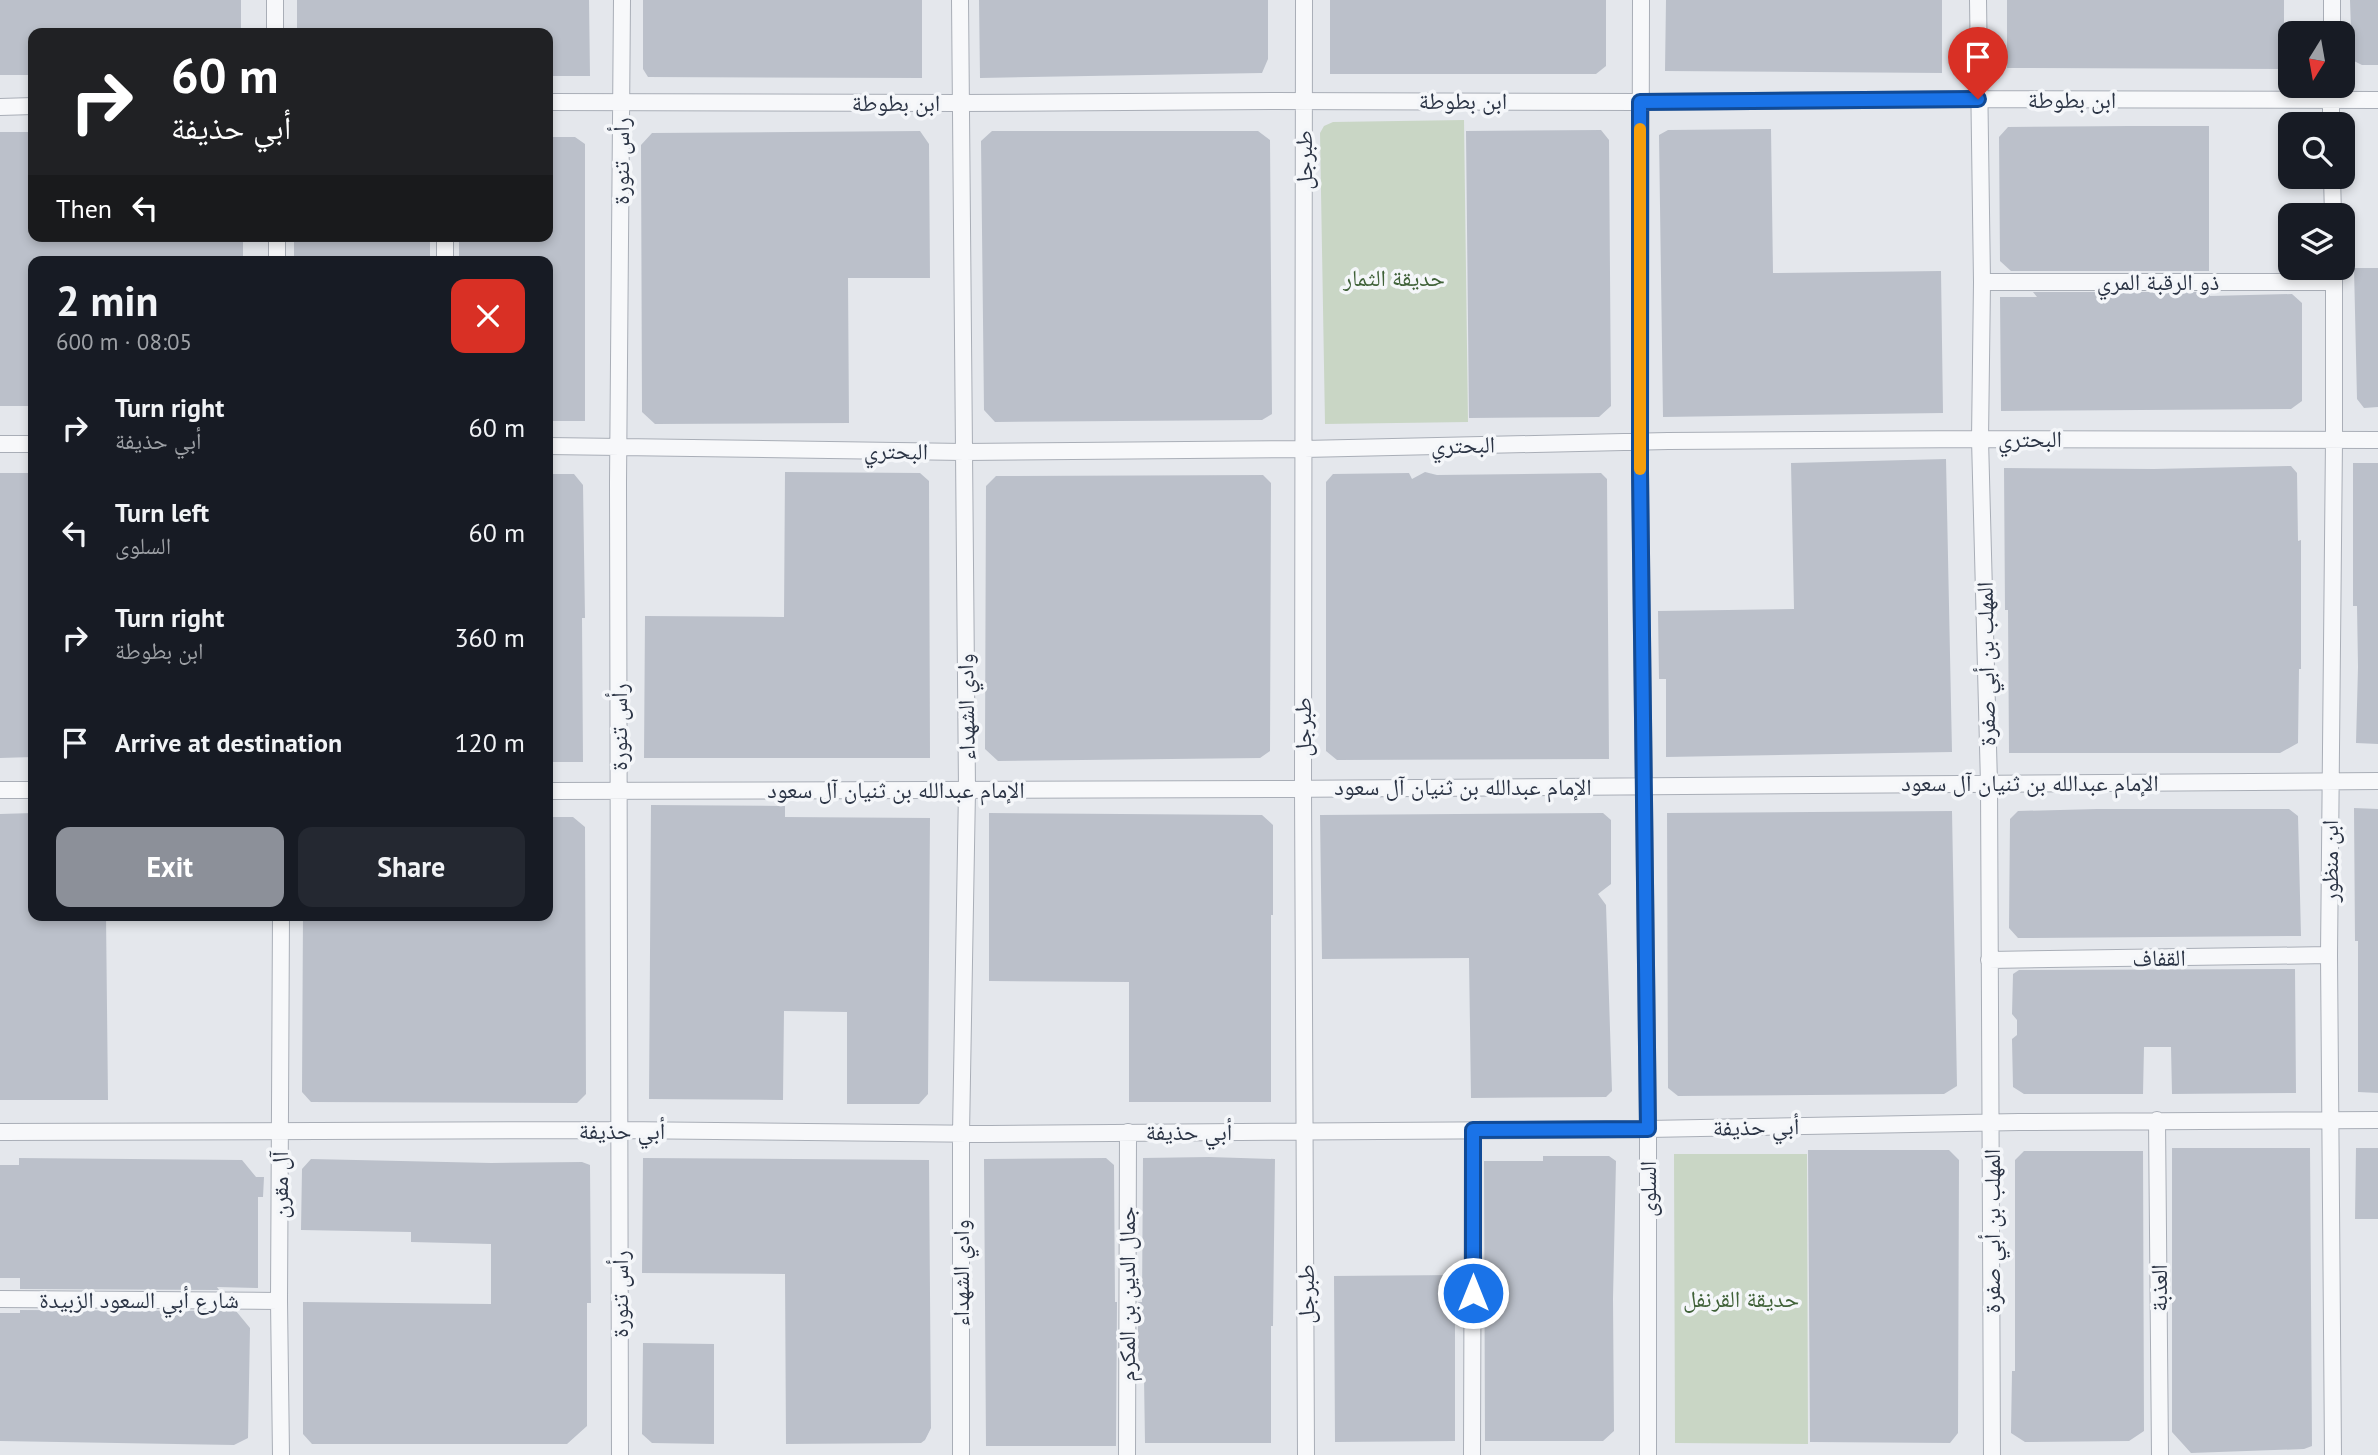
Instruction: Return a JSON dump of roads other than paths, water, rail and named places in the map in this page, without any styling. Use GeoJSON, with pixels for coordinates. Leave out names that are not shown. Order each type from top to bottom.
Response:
{"type":"FeatureCollection","features":[{"type":"Feature","properties":{"kind":"street"},"geometry":{"type":"LineString","coordinates":[[275,0],[275,28]]}},
{"type":"Feature","properties":{"kind":"street","name":"رأس تنورة"},"geometry":{"type":"LineString","coordinates":[[620,1455],[618,448],[622,0]]}},
{"type":"Feature","properties":{"kind":"street","name":"وادي الشهداء"},"geometry":{"type":"LineString","coordinates":[[960,0],[967,790],[961,1134],[961,1455]]}},
{"type":"Feature","properties":{"kind":"street","name":"طبرجل"},"geometry":{"type":"LineString","coordinates":[[1304,0],[1306,1455]]}},
{"type":"Feature","properties":{"kind":"street","name":"السلوى"},"geometry":{"type":"LineString","coordinates":[[1641,0],[1640,442],[1648,1129],[1648,1455]]}},
{"type":"Feature","properties":{"kind":"street","name":"المهلب بن أبي صفرة"},"geometry":{"type":"LineString","coordinates":[[1978,0],[1982,282],[1980,439],[1989,783],[1992,1455]]}},
{"type":"Feature","properties":{"kind":"street"},"geometry":{"type":"LineString","coordinates":[[2332,0],[2332,21]]}},
{"type":"Feature","properties":{"kind":"street","name":"ابن بطوطة"},"geometry":{"type":"LineString","coordinates":[[553,102],[1640,102],[2278,94]]}},
{"type":"Feature","properties":{"kind":"street","name":"ابن بطوطة"},"geometry":{"type":"LineString","coordinates":[[2356,97],[2378,100]]}},
{"type":"Feature","properties":{"kind":"street"},"geometry":{"type":"LineString","coordinates":[[0,107],[28,106]]}},
{"type":"Feature","properties":{"kind":"street","name":"ذو الرقبة المري"},"geometry":{"type":"LineString","coordinates":[[1982,282],[2278,276]]}},
{"type":"Feature","properties":{"kind":"street","name":"ابن منظور"},"geometry":{"type":"LineString","coordinates":[[2333,1455],[2329,955],[2334,280]]}},
{"type":"Feature","properties":{"kind":"street","name":"البحتري"},"geometry":{"type":"LineString","coordinates":[[553,446],[964,452],[1980,439],[2378,440]]}},
{"type":"Feature","properties":{"kind":"street"},"geometry":{"type":"LineString","coordinates":[[0,444],[28,444]]}},
{"type":"Feature","properties":{"kind":"street","name":"الإمام عبدالله بن ثنيان آل سعود"},"geometry":{"type":"LineString","coordinates":[[553,791],[2378,780]]}},
{"type":"Feature","properties":{"kind":"street"},"geometry":{"type":"LineString","coordinates":[[0,790],[28,790]]}},
{"type":"Feature","properties":{"kind":"street","name":"آل مقرن"},"geometry":{"type":"LineString","coordinates":[[281,921],[281,1455]]}},
{"type":"Feature","properties":{"kind":"street","name":"القفاف"},"geometry":{"type":"LineString","coordinates":[[1989,960],[2329,955]]}},
{"type":"Feature","properties":{"kind":"street","name":"أبي حذيفة"},"geometry":{"type":"LineString","coordinates":[[0,1132],[619,1130],[961,1134],[1648,1129],[2157,1120],[2378,1120]]}},
{"type":"Feature","properties":{"kind":"street","name":"العذبة"},"geometry":{"type":"LineString","coordinates":[[2157,1120],[2160,1455]]}},
{"type":"Feature","properties":{"kind":"street"},"geometry":{"type":"LineString","coordinates":[[1472,1455],[1473,1130]]}},
{"type":"Feature","properties":{"kind":"street","name":"جمال الدين بن المكرم"},"geometry":{"type":"LineString","coordinates":[[1127,1455],[1128,1132]]}},
{"type":"Feature","properties":{"kind":"street","name":"شارع أبي السعود الزبيدة"},"geometry":{"type":"LineString","coordinates":[[0,1299],[279,1301]]}},
{"type":"Feature","properties":{"kind":"park label","name":"حديقة الثمار"},"geometry":{"type":"Point","coordinates":[1394,278]}},
{"type":"Feature","properties":{"kind":"park label","name":"حديقة القرنفل"},"geometry":{"type":"Point","coordinates":[1741,1299]}}]}
